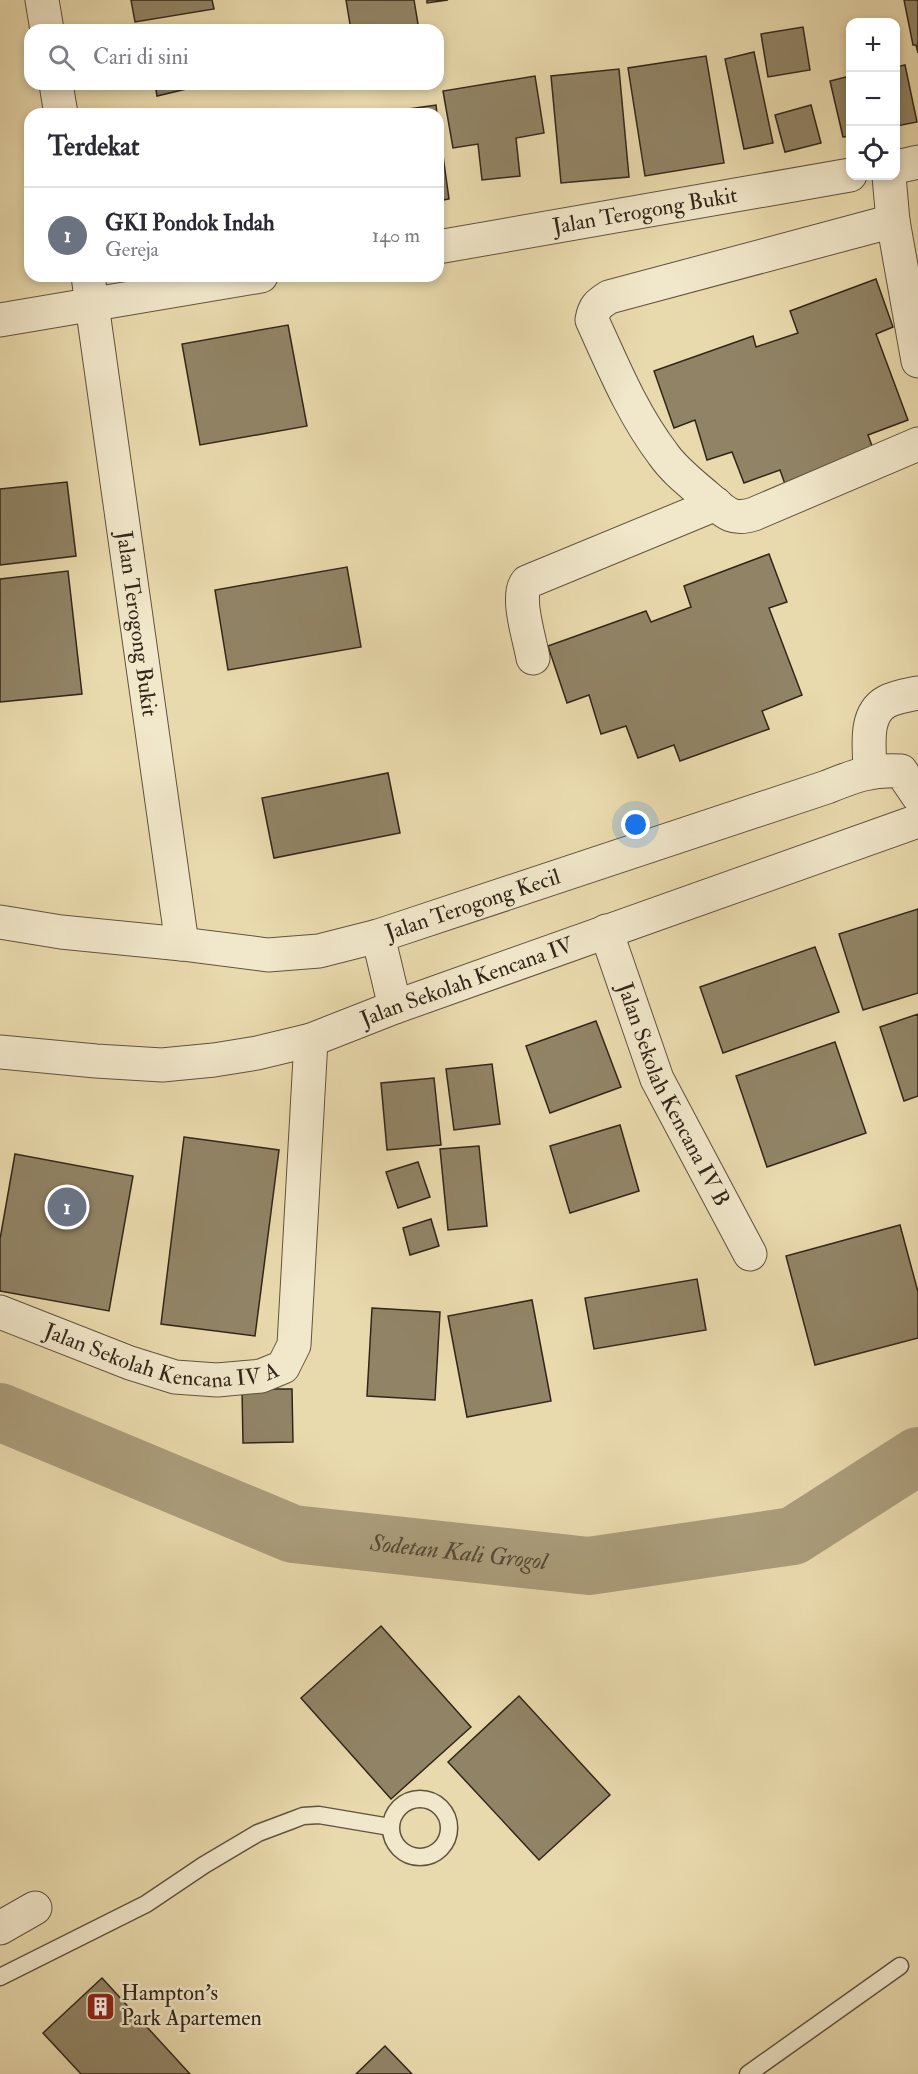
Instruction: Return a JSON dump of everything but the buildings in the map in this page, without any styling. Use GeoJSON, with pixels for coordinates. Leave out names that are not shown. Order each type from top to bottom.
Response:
{"type":"FeatureCollection","features":[{"type":"Feature","properties":{"kind":"street"},"geometry":{"type":"LineString","coordinates":[[42,0],[46,24]]}},
{"type":"Feature","properties":{"kind":"street"},"geometry":{"type":"LineString","coordinates":[[57,90],[60,108]]}},
{"type":"Feature","properties":{"kind":"street"},"geometry":{"type":"LineString","coordinates":[[900,165],[918,162]]}},
{"type":"Feature","properties":{"kind":"street","name":"Jalan Terogong Bukit"},"geometry":{"type":"LineString","coordinates":[[444,245],[846,176]]}},
{"type":"Feature","properties":{"kind":"street"},"geometry":{"type":"LineString","coordinates":[[889,180],[893,221],[918,361]]}},
{"type":"Feature","properties":{"kind":"street"},"geometry":{"type":"LineString","coordinates":[[893,221],[609,297],[597,304],[592,320],[633,410],[664,456],[727,514],[741,518],[918,444]]}},
{"type":"Feature","properties":{"kind":"street"},"geometry":{"type":"LineString","coordinates":[[0,320],[90,290],[188,282]]}},
{"type":"Feature","properties":{"kind":"street","name":"Jalan Terogong Bukit"},"geometry":{"type":"LineString","coordinates":[[90,290],[182,944]]}},
{"type":"Feature","properties":{"kind":"street"},"geometry":{"type":"LineString","coordinates":[[533,658],[521,598],[523,586],[527,582],[716,504]]}},
{"type":"Feature","properties":{"kind":"street"},"geometry":{"type":"LineString","coordinates":[[870,772],[870,726],[875,713],[886,702],[918,693]]}},
{"type":"Feature","properties":{"kind":"street","name":"Jalan Terogong Kecil"},"geometry":{"type":"LineString","coordinates":[[0,922],[61,932],[268,955],[319,951],[378,936],[870,772],[901,771],[918,796]]}},
{"type":"Feature","properties":{"kind":"street","name":"Jalan Sekolah Kencana IV"},"geometry":{"type":"LineString","coordinates":[[0,1052],[162,1065],[257,1053],[311,1040],[395,1007],[918,821]]}},
{"type":"Feature","properties":{"kind":"street","name":"Jalan Sekolah Kencana IV B"},"geometry":{"type":"LineString","coordinates":[[606,931],[657,1079],[750,1254]]}},
{"type":"Feature","properties":{"kind":"street"},"geometry":{"type":"LineString","coordinates":[[378,936],[395,1007]]}},
{"type":"Feature","properties":{"kind":"street","name":"Jalan Sekolah Kencana IV A"},"geometry":{"type":"LineString","coordinates":[[0,1312],[130,1363],[175,1377],[217,1380],[261,1376],[283,1367],[294,1345],[311,1040]]}},
{"type":"Feature","properties":{"kind":"street"},"geometry":{"type":"LineString","coordinates":[[0,1928],[35,1908]]}},
{"type":"Feature","properties":{"kind":"lane"},"geometry":{"type":"LineString","coordinates":[[0,1977],[146,1904],[204,1865],[258,1833],[303,1816],[319,1815],[390,1827]]}},
{"type":"Feature","properties":{"kind":"lane"},"geometry":{"type":"LineString","coordinates":[[748,2074],[900,1966]]}},
{"type":"Feature","properties":{"kind":"waterway","name":"Sodetan Kali Grogol"},"geometry":{"type":"LineString","coordinates":[[0,1412],[293,1534],[589,1566],[793,1536],[918,1456]]}},
{"type":"Feature","properties":{"kind":"place","name":"GKI Pondok Indah"},"geometry":{"type":"Point","coordinates":[67,1207]}},
{"type":"Feature","properties":{"kind":"place","name":"Hampton's Park Apartemen"},"geometry":{"type":"Point","coordinates":[100,2006]}}]}
